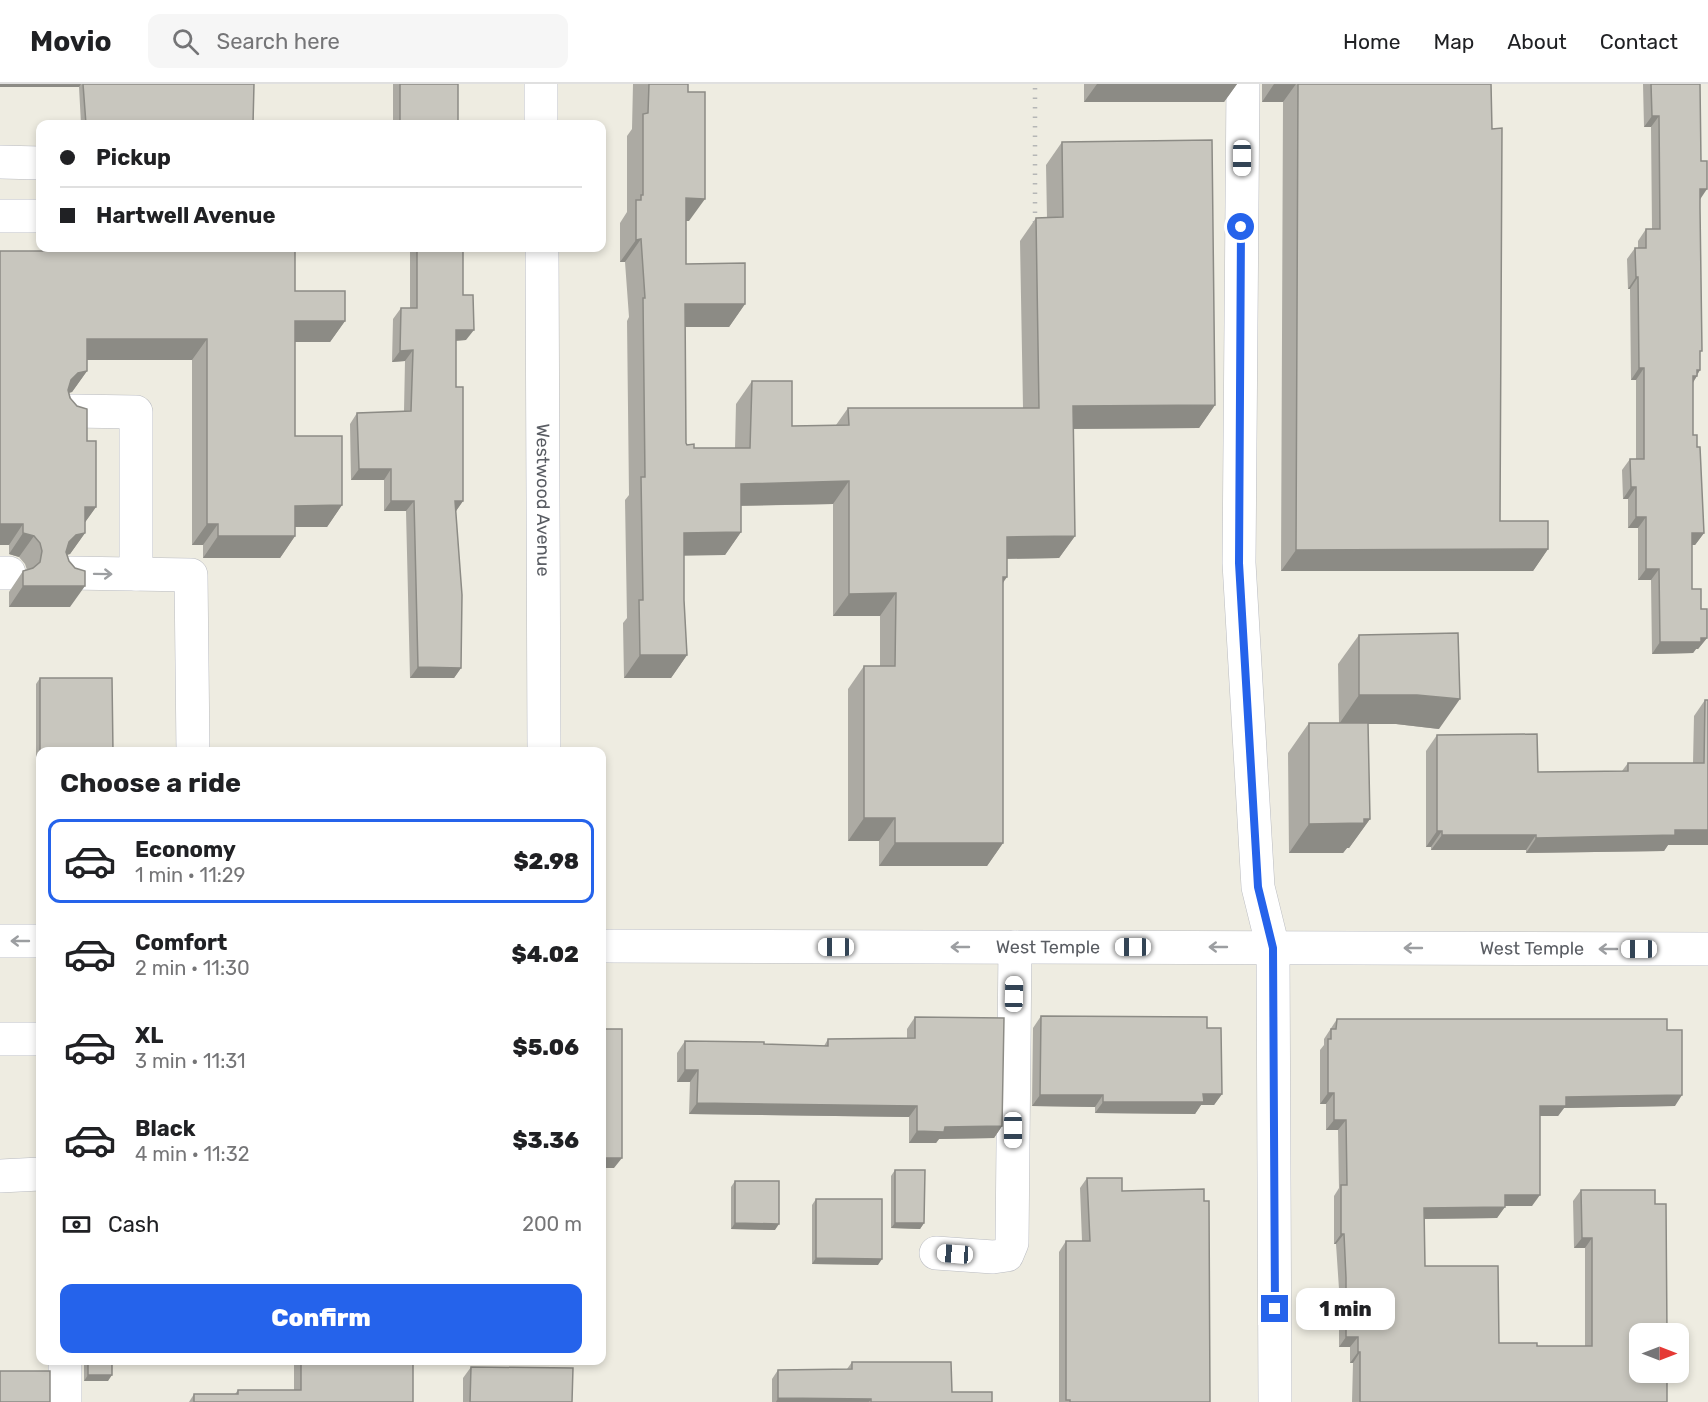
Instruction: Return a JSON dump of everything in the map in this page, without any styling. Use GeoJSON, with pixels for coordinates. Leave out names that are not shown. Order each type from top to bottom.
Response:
{"type":"FeatureCollection","features":[{"type":"Feature","properties":{"kind":"street"},"geometry":{"type":"LineString","coordinates":[[541,84],[541,120]]}},
{"type":"Feature","properties":{"kind":"street"},"geometry":{"type":"LineString","coordinates":[[1243,84],[1239,563],[1258,887],[1273,948],[1275,1402]]}},
{"type":"Feature","properties":{"kind":"street"},"geometry":{"type":"LineString","coordinates":[[0,162],[36,163]]}},
{"type":"Feature","properties":{"kind":"street"},"geometry":{"type":"LineString","coordinates":[[0,216],[36,216]]}},
{"type":"Feature","properties":{"kind":"street","name":"Westwood Avenue"},"geometry":{"type":"LineString","coordinates":[[542,252],[544,747]]}},
{"type":"Feature","properties":{"kind":"street"},"geometry":{"type":"LineString","coordinates":[[72,411],[136,412],[136,574]]}},
{"type":"Feature","properties":{"kind":"street"},"geometry":{"type":"LineString","coordinates":[[70,573],[191,575],[193,747]]}},
{"type":"Feature","properties":{"kind":"street"},"geometry":{"type":"LineString","coordinates":[[0,941],[36,941]]}},
{"type":"Feature","properties":{"kind":"street","name":"West Temple"},"geometry":{"type":"LineString","coordinates":[[606,946],[1708,949]]}},
{"type":"Feature","properties":{"kind":"street"},"geometry":{"type":"LineString","coordinates":[[936,1252],[993,1257],[1007,1255],[1012,1243],[1015,947]]}},
{"type":"Feature","properties":{"kind":"street"},"geometry":{"type":"LineString","coordinates":[[0,1039],[36,1039]]}},
{"type":"Feature","properties":{"kind":"street"},"geometry":{"type":"LineString","coordinates":[[0,1176],[36,1174]]}},
{"type":"Feature","properties":{"kind":"street"},"geometry":{"type":"LineString","coordinates":[[64,1402],[65,1365]]}},
{"type":"Feature","properties":{"kind":"building"},"geometry":{"type":"Polygon","coordinates":[[[83,84],[254,84],[253,120],[86,120],[83,84]]]}},
{"type":"Feature","properties":{"kind":"building"},"geometry":{"type":"Polygon","coordinates":[[[400,84],[458,84],[458,120],[400,120],[400,84]]]}},
{"type":"Feature","properties":{"kind":"building"},"geometry":{"type":"Polygon","coordinates":[[[649,84],[688,84],[688,92],[705,92],[705,199],[686,198],[686,264],[745,263],[745,304],[685,304],[686,443],[687,445],[694,444],[694,448],[750,448],[752,381],[792,381],[792,426],[849,425],[848,408],[1039,408],[1036,218],[1063,217],[1062,142],[1212,140],[1215,405],[1073,406],[1075,536],[1007,537],[1007,577],[1003,577],[1003,843],[895,843],[895,818],[864,818],[864,666],[895,666],[896,593],[849,594],[849,481],[741,484],[741,532],[684,533],[687,655],[640,655],[639,600],[643,600],[641,477],[645,477],[643,298],[645,298],[641,239],[636,240],[636,200],[641,200],[641,195],[643,195],[643,114],[648,113],[649,84]]]}},
{"type":"Feature","properties":{"kind":"building"},"geometry":{"type":"Polygon","coordinates":[[[1298,84],[1491,84],[1492,129],[1502,128],[1500,521],[1548,521],[1548,549],[1296,550],[1298,84]]]}},
{"type":"Feature","properties":{"kind":"building"},"geometry":{"type":"Polygon","coordinates":[[[1651,84],[1700,84],[1701,161],[1707,161],[1707,189],[1700,189],[1702,351],[1700,351],[1700,370],[1697,370],[1697,376],[1693,376],[1693,435],[1697,435],[1697,447],[1700,447],[1704,533],[1692,533],[1692,589],[1701,589],[1701,609],[1707,609],[1707,638],[1701,638],[1701,642],[1660,642],[1659,569],[1646,569],[1646,517],[1636,517],[1636,487],[1631,487],[1630,459],[1644,459],[1644,368],[1639,368],[1638,277],[1636,277],[1635,248],[1646,248],[1646,229],[1660,229],[1659,116],[1652,116],[1651,84]]]}},
{"type":"Feature","properties":{"kind":"building"},"geometry":{"type":"Polygon","coordinates":[[[0,251],[295,252],[295,291],[345,291],[345,321],[295,321],[295,436],[342,436],[342,505],[295,506],[295,536],[218,536],[218,524],[207,524],[207,339],[87,339],[87,371],[78,373],[71,380],[68,390],[70,398],[77,406],[87,409],[87,441],[96,441],[96,507],[85,507],[85,533],[76,535],[69,542],[66,552],[75,568],[85,571],[85,586],[23,586],[23,571],[33,568],[40,562],[42,551],[40,543],[34,536],[23,533],[23,524],[0,524],[0,251]]]}},
{"type":"Feature","properties":{"kind":"building"},"geometry":{"type":"Polygon","coordinates":[[[417,252],[463,252],[463,295],[473,295],[474,330],[456,330],[456,387],[463,387],[463,501],[455,501],[462,595],[461,668],[418,667],[414,501],[391,501],[391,469],[359,469],[357,413],[411,411],[413,350],[400,351],[401,308],[417,308],[417,252]]]}},
{"type":"Feature","properties":{"kind":"building"},"geometry":{"type":"Polygon","coordinates":[[[1458,633],[1460,699],[1417,695],[1359,695],[1359,635],[1458,633]]]}},
{"type":"Feature","properties":{"kind":"building"},"geometry":{"type":"Polygon","coordinates":[[[40,678],[112,678],[113,747],[40,747],[40,678]]]}},
{"type":"Feature","properties":{"kind":"building"},"geometry":{"type":"Polygon","coordinates":[[[1705,700],[1708,700],[1708,830],[1675,830],[1675,835],[1536,838],[1536,835],[1442,835],[1442,831],[1437,831],[1437,735],[1537,734],[1538,772],[1628,771],[1628,763],[1704,763],[1705,700]]]}},
{"type":"Feature","properties":{"kind":"building"},"geometry":{"type":"Polygon","coordinates":[[[1309,723],[1368,723],[1370,819],[1364,819],[1364,823],[1309,824],[1309,723]]]}},
{"type":"Feature","properties":{"kind":"building"},"geometry":{"type":"Polygon","coordinates":[[[1041,1016],[1207,1017],[1207,1028],[1221,1028],[1222,1094],[1203,1094],[1204,1102],[1103,1102],[1103,1095],[1040,1095],[1041,1016]]]}},
{"type":"Feature","properties":{"kind":"building"},"geometry":{"type":"Polygon","coordinates":[[[915,1017],[1004,1018],[1002,1126],[945,1127],[944,1132],[917,1131],[917,1106],[697,1103],[698,1070],[685,1070],[685,1041],[828,1046],[828,1039],[915,1038],[915,1017]]]}},
{"type":"Feature","properties":{"kind":"building"},"geometry":{"type":"Polygon","coordinates":[[[1337,1019],[1667,1019],[1667,1030],[1682,1030],[1682,1095],[1566,1097],[1566,1106],[1540,1106],[1540,1195],[1505,1195],[1505,1207],[1424,1208],[1425,1266],[1498,1266],[1499,1343],[1592,1346],[1592,1238],[1582,1238],[1581,1190],[1655,1190],[1655,1204],[1666,1204],[1667,1323],[1629,1323],[1629,1383],[1667,1383],[1667,1402],[1360,1402],[1358,1337],[1346,1337],[1346,1278],[1344,1234],[1341,1234],[1341,1185],[1347,1185],[1346,1120],[1334,1120],[1334,1093],[1328,1093],[1328,1039],[1331,1039],[1331,1029],[1336,1029],[1337,1019]]]}},
{"type":"Feature","properties":{"kind":"building"},"geometry":{"type":"Polygon","coordinates":[[[606,1029],[622,1029],[622,1158],[606,1158],[606,1029]]]}},
{"type":"Feature","properties":{"kind":"building"},"geometry":{"type":"Polygon","coordinates":[[[895,1170],[925,1170],[924,1223],[895,1223],[895,1170]]]}},
{"type":"Feature","properties":{"kind":"building"},"geometry":{"type":"Polygon","coordinates":[[[1087,1178],[1122,1178],[1122,1191],[1204,1189],[1204,1201],[1209,1201],[1210,1402],[1070,1402],[1066,1400],[1066,1241],[1090,1241],[1087,1178]]]}},
{"type":"Feature","properties":{"kind":"building"},"geometry":{"type":"Polygon","coordinates":[[[735,1181],[779,1181],[779,1224],[735,1223],[735,1181]]]}},
{"type":"Feature","properties":{"kind":"building"},"geometry":{"type":"Polygon","coordinates":[[[816,1199],[882,1199],[882,1259],[816,1258],[816,1199]]]}},
{"type":"Feature","properties":{"kind":"building"},"geometry":{"type":"Polygon","coordinates":[[[852,1362],[951,1362],[952,1392],[992,1392],[992,1402],[871,1402],[871,1399],[778,1398],[778,1370],[852,1369],[852,1362]]]}},
{"type":"Feature","properties":{"kind":"building"},"geometry":{"type":"Polygon","coordinates":[[[88,1365],[112,1365],[112,1375],[88,1375],[88,1365]]]}},
{"type":"Feature","properties":{"kind":"building"},"geometry":{"type":"Polygon","coordinates":[[[301,1365],[413,1365],[413,1402],[194,1402],[194,1394],[238,1394],[238,1390],[301,1390],[301,1365]]]}},
{"type":"Feature","properties":{"kind":"building"},"geometry":{"type":"Polygon","coordinates":[[[471,1367],[573,1368],[572,1402],[470,1402],[471,1367]]]}},
{"type":"Feature","properties":{"kind":"building"},"geometry":{"type":"Polygon","coordinates":[[[0,1371],[50,1371],[50,1402],[0,1402],[0,1371]]]}},
{"type":"Feature","properties":{"kind":"railway"},"geometry":{"type":"LineString","coordinates":[[1035,84],[1035,232]]}},
{"type":"Feature","properties":{"kind":"route"},"geometry":{"type":"LineString","coordinates":[[1241,227],[1239,563],[1258,887],[1273,948],[1275,1309]]}}]}
